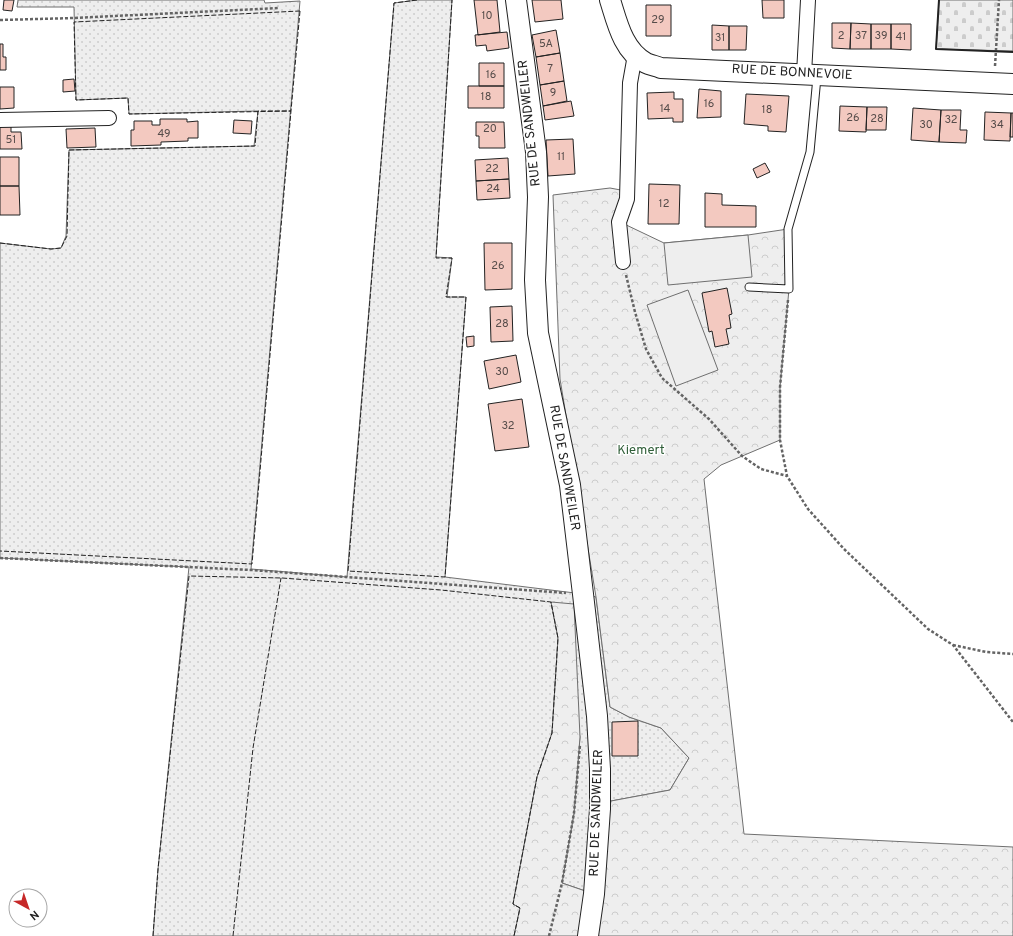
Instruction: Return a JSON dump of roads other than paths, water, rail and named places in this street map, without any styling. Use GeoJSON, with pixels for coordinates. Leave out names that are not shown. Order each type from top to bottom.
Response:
{"type":"FeatureCollection","features":[{"type":"Feature","properties":{"kind":"main road","name":"RUE DE SANDWEILER"},"geometry":{"type":"LineString","coordinates":[[516,0],[536,152],[538,197],[535,280],[538,333],[570,485],[597,716],[600,769],[600,809],[594,894],[588,936]]}},
{"type":"Feature","properties":{"kind":"main road","name":"RUE DE BONNEVOIE"},"geometry":{"type":"LineString","coordinates":[[610,0],[621,33],[635,55],[647,63],[661,68],[1013,84]]}},
{"type":"Feature","properties":{"kind":"street"},"geometry":{"type":"LineString","coordinates":[[808,0],[811,74]]}},
{"type":"Feature","properties":{"kind":"street"},"geometry":{"type":"LineString","coordinates":[[623,262],[619,222],[628,199],[630,82],[635,55]]}},
{"type":"Feature","properties":{"kind":"street"},"geometry":{"type":"LineString","coordinates":[[0,120],[109,118]]}},
{"type":"Feature","properties":{"kind":"lane"},"geometry":{"type":"LineString","coordinates":[[749,287],[789,289],[788,229],[810,152],[811,74]]}},
{"type":"Feature","properties":{"kind":"park label","name":"Kiemert"},"geometry":{"type":"Point","coordinates":[641,451]}}]}
